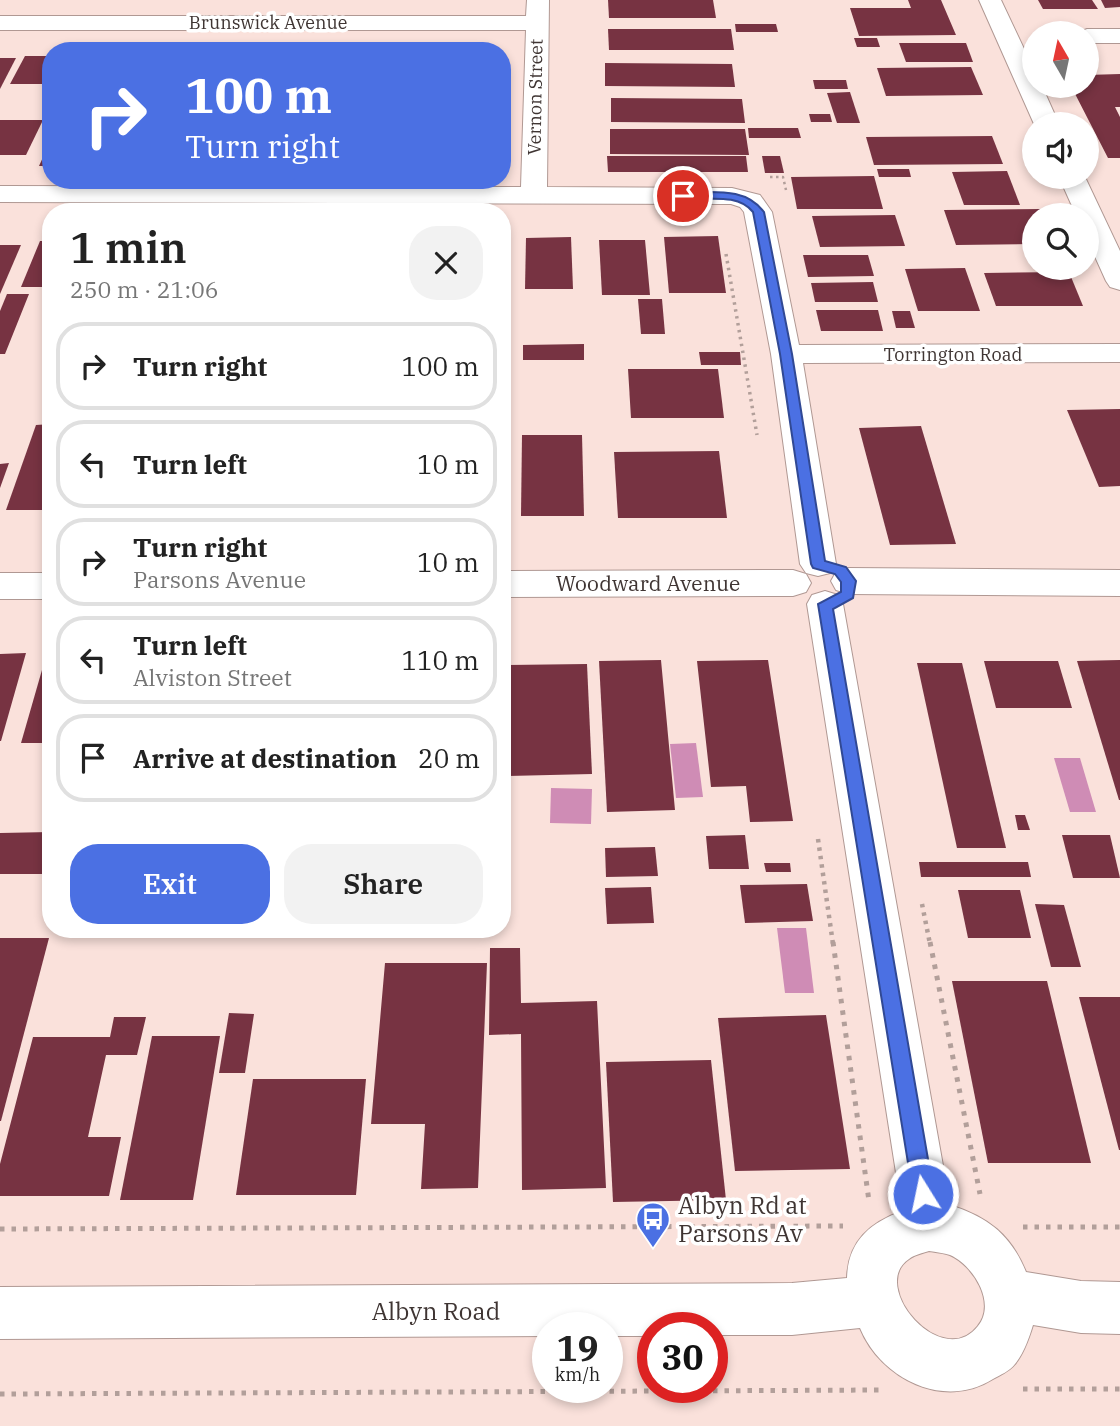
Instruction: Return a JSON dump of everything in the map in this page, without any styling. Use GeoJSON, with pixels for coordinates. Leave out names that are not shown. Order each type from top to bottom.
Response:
{"type":"FeatureCollection","features":[{"type":"Feature","properties":{"kind":"street"},"geometry":{"type":"LineString","coordinates":[[990,0],[1041,112]]}},
{"type":"Feature","properties":{"kind":"street","name":"Brunswick Avenue"},"geometry":{"type":"LineString","coordinates":[[0,23],[537,12]]}},
{"type":"Feature","properties":{"kind":"street","name":"Vernon Street"},"geometry":{"type":"LineString","coordinates":[[534,195],[537,12]]}},
{"type":"Feature","properties":{"kind":"street"},"geometry":{"type":"LineString","coordinates":[[1006,36],[1022,36]]}},
{"type":"Feature","properties":{"kind":"street"},"geometry":{"type":"LineString","coordinates":[[1099,36],[1120,36]]}},
{"type":"Feature","properties":{"kind":"street"},"geometry":{"type":"LineString","coordinates":[[1077,189],[1120,282]]}},
{"type":"Feature","properties":{"kind":"street"},"geometry":{"type":"LineString","coordinates":[[0,194],[732,196],[750,201],[758,212],[786,354],[821,583],[929,1226]]}},
{"type":"Feature","properties":{"kind":"street","name":"Torrington Road"},"geometry":{"type":"LineString","coordinates":[[786,354],[1120,353]]}},
{"type":"Feature","properties":{"kind":"street","name":"Woodward Avenue"},"geometry":{"type":"LineString","coordinates":[[511,584],[1120,583]]}},
{"type":"Feature","properties":{"kind":"street"},"geometry":{"type":"LineString","coordinates":[[0,586],[42,586]]}},
{"type":"Feature","properties":{"kind":"street"},"geometry":{"type":"LineString","coordinates":[[929,1226],[951,1230],[971,1239],[995,1264],[1009,1295],[1010,1318],[1002,1340],[987,1356],[967,1366],[943,1367],[919,1359],[897,1345],[881,1325],[872,1301],[874,1264],[883,1248],[895,1236],[911,1228],[929,1226]]}},
{"type":"Feature","properties":{"kind":"street"},"geometry":{"type":"LineString","coordinates":[[1009,1295],[1081,1307],[1120,1308]]}},
{"type":"Feature","properties":{"kind":"street","name":"Albyn Road"},"geometry":{"type":"LineString","coordinates":[[0,1313],[792,1309],[872,1301]]}},
{"type":"Feature","properties":{"kind":"path"},"geometry":{"type":"LineString","coordinates":[[770,177],[783,177],[788,203]]}},
{"type":"Feature","properties":{"kind":"path"},"geometry":{"type":"LineString","coordinates":[[725,249],[759,448]]}},
{"type":"Feature","properties":{"kind":"path"},"geometry":{"type":"LineString","coordinates":[[818,835],[870,1209]]}},
{"type":"Feature","properties":{"kind":"path"},"geometry":{"type":"LineString","coordinates":[[921,897],[983,1206]]}},
{"type":"Feature","properties":{"kind":"path"},"geometry":{"type":"LineString","coordinates":[[0,1229],[846,1226],[853,1221]]}},
{"type":"Feature","properties":{"kind":"path"},"geometry":{"type":"LineString","coordinates":[[1013,1227],[1120,1227]]}},
{"type":"Feature","properties":{"kind":"path"},"geometry":{"type":"LineString","coordinates":[[1011,1389],[1120,1389]]}},
{"type":"Feature","properties":{"kind":"path"},"geometry":{"type":"LineString","coordinates":[[0,1394],[889,1390]]}},
{"type":"Feature","properties":{"kind":"shaded area"},"geometry":{"type":"Polygon","coordinates":[[[696,743],[703,797],[676,798],[670,744],[696,743]]]}},
{"type":"Feature","properties":{"kind":"shaded area"},"geometry":{"type":"Polygon","coordinates":[[[1054,758],[1080,758],[1096,812],[1070,812],[1054,758]]]}},
{"type":"Feature","properties":{"kind":"shaded area"},"geometry":{"type":"Polygon","coordinates":[[[551,788],[592,789],[591,824],[550,823],[551,788]]]}},
{"type":"Feature","properties":{"kind":"shaded area"},"geometry":{"type":"Polygon","coordinates":[[[777,928],[806,928],[814,993],[785,993],[777,928]]]}},
{"type":"Feature","properties":{"kind":"building"},"geometry":{"type":"Polygon","coordinates":[[[608,0],[713,0],[716,18],[609,18],[608,0]]]}},
{"type":"Feature","properties":{"kind":"building"},"geometry":{"type":"Polygon","coordinates":[[[908,0],[941,0],[956,35],[859,36],[850,8],[911,8],[908,0]]]}},
{"type":"Feature","properties":{"kind":"building"},"geometry":{"type":"Polygon","coordinates":[[[1038,0],[1092,0],[1098,9],[1043,9],[1038,0]]]}},
{"type":"Feature","properties":{"kind":"building"},"geometry":{"type":"Polygon","coordinates":[[[1101,0],[1120,0],[1120,7],[1105,8],[1101,0]]]}},
{"type":"Feature","properties":{"kind":"building"},"geometry":{"type":"Polygon","coordinates":[[[735,24],[776,24],[778,32],[736,32],[735,24]]]}},
{"type":"Feature","properties":{"kind":"building"},"geometry":{"type":"Polygon","coordinates":[[[608,29],[731,29],[734,50],[609,50],[608,29]]]}},
{"type":"Feature","properties":{"kind":"building"},"geometry":{"type":"Polygon","coordinates":[[[854,38],[877,38],[880,47],[857,47],[854,38]]]}},
{"type":"Feature","properties":{"kind":"building"},"geometry":{"type":"Polygon","coordinates":[[[899,43],[966,43],[973,62],[906,62],[899,43]]]}},
{"type":"Feature","properties":{"kind":"building"},"geometry":{"type":"Polygon","coordinates":[[[25,56],[42,56],[42,84],[10,84],[25,56]]]}},
{"type":"Feature","properties":{"kind":"building"},"geometry":{"type":"Polygon","coordinates":[[[0,58],[16,58],[0,89],[0,58]]]}},
{"type":"Feature","properties":{"kind":"building"},"geometry":{"type":"Polygon","coordinates":[[[605,63],[732,64],[735,87],[605,86],[605,63]]]}},
{"type":"Feature","properties":{"kind":"building"},"geometry":{"type":"Polygon","coordinates":[[[971,67],[983,95],[886,96],[877,68],[971,67]]]}},
{"type":"Feature","properties":{"kind":"building"},"geometry":{"type":"Polygon","coordinates":[[[1120,74],[1120,107],[1115,107],[1120,117],[1120,158],[1108,158],[1099,140],[1099,112],[1084,112],[1077,98],[1099,98],[1099,75],[1120,74]]]}},
{"type":"Feature","properties":{"kind":"building"},"geometry":{"type":"Polygon","coordinates":[[[813,80],[846,80],[848,89],[815,89],[813,80]]]}},
{"type":"Feature","properties":{"kind":"building"},"geometry":{"type":"Polygon","coordinates":[[[850,92],[860,123],[837,123],[827,93],[850,92]]]}},
{"type":"Feature","properties":{"kind":"building"},"geometry":{"type":"Polygon","coordinates":[[[611,98],[742,99],[745,123],[611,122],[611,98]]]}},
{"type":"Feature","properties":{"kind":"building"},"geometry":{"type":"Polygon","coordinates":[[[809,114],[830,114],[832,122],[811,122],[809,114]]]}},
{"type":"Feature","properties":{"kind":"building"},"geometry":{"type":"Polygon","coordinates":[[[0,120],[42,120],[26,155],[0,155],[0,120]]]}},
{"type":"Feature","properties":{"kind":"building"},"geometry":{"type":"Polygon","coordinates":[[[748,128],[798,128],[801,138],[749,138],[748,128]]]}},
{"type":"Feature","properties":{"kind":"building"},"geometry":{"type":"Polygon","coordinates":[[[610,129],[745,129],[749,155],[610,154],[610,129]]]}},
{"type":"Feature","properties":{"kind":"building"},"geometry":{"type":"Polygon","coordinates":[[[992,136],[1003,164],[874,165],[866,137],[992,136]]]}},
{"type":"Feature","properties":{"kind":"building"},"geometry":{"type":"Polygon","coordinates":[[[607,156],[746,156],[748,172],[608,172],[607,156]]]}},
{"type":"Feature","properties":{"kind":"building"},"geometry":{"type":"Polygon","coordinates":[[[762,156],[780,156],[784,173],[765,173],[762,156]]]}},
{"type":"Feature","properties":{"kind":"building"},"geometry":{"type":"Polygon","coordinates":[[[877,169],[909,169],[911,177],[879,177],[877,169]]]}},
{"type":"Feature","properties":{"kind":"building"},"geometry":{"type":"Polygon","coordinates":[[[1007,171],[1020,205],[964,205],[952,172],[1007,171]]]}},
{"type":"Feature","properties":{"kind":"building"},"geometry":{"type":"Polygon","coordinates":[[[874,176],[883,209],[797,209],[791,177],[874,176]]]}},
{"type":"Feature","properties":{"kind":"building"},"geometry":{"type":"Polygon","coordinates":[[[1022,209],[1022,244],[956,245],[944,210],[1022,209]]]}},
{"type":"Feature","properties":{"kind":"building"},"geometry":{"type":"Polygon","coordinates":[[[895,215],[905,246],[820,247],[812,216],[895,215]]]}},
{"type":"Feature","properties":{"kind":"building"},"geometry":{"type":"Polygon","coordinates":[[[718,236],[726,293],[669,293],[664,237],[718,236]]]}},
{"type":"Feature","properties":{"kind":"building"},"geometry":{"type":"Polygon","coordinates":[[[571,237],[573,289],[525,289],[526,238],[571,237]]]}},
{"type":"Feature","properties":{"kind":"building"},"geometry":{"type":"Polygon","coordinates":[[[599,240],[645,240],[650,295],[602,295],[599,240]]]}},
{"type":"Feature","properties":{"kind":"building"},"geometry":{"type":"Polygon","coordinates":[[[40,241],[42,241],[42,287],[21,287],[40,241]]]}},
{"type":"Feature","properties":{"kind":"building"},"geometry":{"type":"Polygon","coordinates":[[[0,245],[21,245],[0,294],[0,245]]]}},
{"type":"Feature","properties":{"kind":"building"},"geometry":{"type":"Polygon","coordinates":[[[803,255],[868,255],[874,276],[808,277],[803,255]]]}},
{"type":"Feature","properties":{"kind":"building"},"geometry":{"type":"Polygon","coordinates":[[[965,268],[980,311],[918,311],[905,269],[965,268]]]}},
{"type":"Feature","properties":{"kind":"building"},"geometry":{"type":"Polygon","coordinates":[[[984,273],[1022,273],[1022,280],[1072,280],[1083,306],[996,306],[984,273]]]}},
{"type":"Feature","properties":{"kind":"building"},"geometry":{"type":"Polygon","coordinates":[[[873,282],[878,302],[815,302],[811,283],[873,282]]]}},
{"type":"Feature","properties":{"kind":"building"},"geometry":{"type":"Polygon","coordinates":[[[7,294],[29,294],[5,354],[0,354],[0,311],[7,294]]]}},
{"type":"Feature","properties":{"kind":"building"},"geometry":{"type":"Polygon","coordinates":[[[638,299],[662,299],[665,334],[641,334],[638,299]]]}},
{"type":"Feature","properties":{"kind":"building"},"geometry":{"type":"Polygon","coordinates":[[[816,310],[878,310],[883,331],[821,331],[816,310]]]}},
{"type":"Feature","properties":{"kind":"building"},"geometry":{"type":"Polygon","coordinates":[[[892,311],[910,311],[915,328],[896,328],[892,311]]]}},
{"type":"Feature","properties":{"kind":"building"},"geometry":{"type":"Polygon","coordinates":[[[584,344],[584,360],[523,360],[523,345],[584,344]]]}},
{"type":"Feature","properties":{"kind":"building"},"geometry":{"type":"Polygon","coordinates":[[[699,352],[740,352],[741,365],[701,365],[699,352]]]}},
{"type":"Feature","properties":{"kind":"building"},"geometry":{"type":"Polygon","coordinates":[[[628,369],[718,369],[724,418],[631,418],[628,369]]]}},
{"type":"Feature","properties":{"kind":"building"},"geometry":{"type":"Polygon","coordinates":[[[1120,409],[1120,486],[1099,487],[1067,410],[1120,409]]]}},
{"type":"Feature","properties":{"kind":"building"},"geometry":{"type":"Polygon","coordinates":[[[36,425],[42,425],[42,510],[6,510],[36,425]]]}},
{"type":"Feature","properties":{"kind":"building"},"geometry":{"type":"Polygon","coordinates":[[[921,426],[956,544],[890,545],[859,428],[921,426]]]}},
{"type":"Feature","properties":{"kind":"building"},"geometry":{"type":"Polygon","coordinates":[[[522,435],[582,435],[584,516],[521,516],[522,435]]]}},
{"type":"Feature","properties":{"kind":"building"},"geometry":{"type":"Polygon","coordinates":[[[719,451],[727,518],[618,518],[614,452],[719,451]]]}},
{"type":"Feature","properties":{"kind":"building"},"geometry":{"type":"Polygon","coordinates":[[[9,463],[0,488],[0,464],[9,463]]]}},
{"type":"Feature","properties":{"kind":"building"},"geometry":{"type":"Polygon","coordinates":[[[26,653],[1,741],[0,741],[0,654],[26,653]]]}},
{"type":"Feature","properties":{"kind":"building"},"geometry":{"type":"Polygon","coordinates":[[[661,660],[675,810],[607,812],[599,661],[661,660]]]}},
{"type":"Feature","properties":{"kind":"building"},"geometry":{"type":"Polygon","coordinates":[[[768,660],[793,821],[750,822],[746,786],[711,787],[697,661],[768,660]]]}},
{"type":"Feature","properties":{"kind":"building"},"geometry":{"type":"Polygon","coordinates":[[[1120,660],[1120,800],[1119,800],[1077,661],[1120,660]]]}},
{"type":"Feature","properties":{"kind":"building"},"geometry":{"type":"Polygon","coordinates":[[[984,661],[1058,661],[1072,708],[996,708],[984,661]]]}},
{"type":"Feature","properties":{"kind":"building"},"geometry":{"type":"Polygon","coordinates":[[[917,663],[962,663],[1006,848],[957,848],[917,663]]]}},
{"type":"Feature","properties":{"kind":"building"},"geometry":{"type":"Polygon","coordinates":[[[587,664],[592,774],[511,776],[511,665],[587,664]]]}},
{"type":"Feature","properties":{"kind":"building"},"geometry":{"type":"Polygon","coordinates":[[[42,670],[42,743],[21,743],[42,670]]]}},
{"type":"Feature","properties":{"kind":"building"},"geometry":{"type":"Polygon","coordinates":[[[1015,815],[1025,815],[1030,830],[1018,830],[1015,815]]]}},
{"type":"Feature","properties":{"kind":"building"},"geometry":{"type":"Polygon","coordinates":[[[42,832],[42,874],[0,874],[0,833],[42,832]]]}},
{"type":"Feature","properties":{"kind":"building"},"geometry":{"type":"Polygon","coordinates":[[[745,835],[749,869],[709,869],[706,836],[745,835]]]}},
{"type":"Feature","properties":{"kind":"building"},"geometry":{"type":"Polygon","coordinates":[[[1062,835],[1110,835],[1120,878],[1073,878],[1062,835]]]}},
{"type":"Feature","properties":{"kind":"building"},"geometry":{"type":"Polygon","coordinates":[[[655,847],[658,876],[606,877],[605,848],[655,847]]]}},
{"type":"Feature","properties":{"kind":"building"},"geometry":{"type":"Polygon","coordinates":[[[919,862],[1028,862],[1031,877],[921,877],[919,862]]]}},
{"type":"Feature","properties":{"kind":"building"},"geometry":{"type":"Polygon","coordinates":[[[764,863],[790,863],[791,872],[766,872],[764,863]]]}},
{"type":"Feature","properties":{"kind":"building"},"geometry":{"type":"Polygon","coordinates":[[[807,884],[813,921],[745,923],[740,885],[807,884]]]}},
{"type":"Feature","properties":{"kind":"building"},"geometry":{"type":"Polygon","coordinates":[[[651,887],[654,923],[607,924],[605,888],[651,887]]]}},
{"type":"Feature","properties":{"kind":"building"},"geometry":{"type":"Polygon","coordinates":[[[958,890],[1020,890],[1031,938],[968,938],[958,890]]]}},
{"type":"Feature","properties":{"kind":"building"},"geometry":{"type":"Polygon","coordinates":[[[1035,904],[1064,905],[1081,967],[1051,967],[1035,904]]]}},
{"type":"Feature","properties":{"kind":"building"},"geometry":{"type":"Polygon","coordinates":[[[0,938],[49,938],[1,1121],[0,1121],[0,938]]]}},
{"type":"Feature","properties":{"kind":"building"},"geometry":{"type":"Polygon","coordinates":[[[490,948],[520,948],[521,1003],[597,1001],[606,1188],[522,1190],[521,1034],[489,1035],[490,948]]]}},
{"type":"Feature","properties":{"kind":"building"},"geometry":{"type":"Polygon","coordinates":[[[385,963],[487,963],[478,1188],[421,1189],[425,1124],[371,1124],[385,963]]]}},
{"type":"Feature","properties":{"kind":"building"},"geometry":{"type":"Polygon","coordinates":[[[952,981],[1047,981],[1091,1163],[988,1163],[952,981]]]}},
{"type":"Feature","properties":{"kind":"building"},"geometry":{"type":"Polygon","coordinates":[[[1079,997],[1120,997],[1120,1150],[1119,1150],[1079,997]]]}},
{"type":"Feature","properties":{"kind":"building"},"geometry":{"type":"Polygon","coordinates":[[[229,1013],[254,1014],[245,1073],[219,1073],[229,1013]]]}},
{"type":"Feature","properties":{"kind":"building"},"geometry":{"type":"Polygon","coordinates":[[[826,1015],[850,1169],[735,1171],[718,1018],[826,1015]]]}},
{"type":"Feature","properties":{"kind":"building"},"geometry":{"type":"Polygon","coordinates":[[[114,1017],[146,1017],[137,1055],[106,1055],[88,1137],[121,1137],[109,1196],[0,1196],[0,1164],[33,1037],[110,1037],[114,1017]]]}},
{"type":"Feature","properties":{"kind":"building"},"geometry":{"type":"Polygon","coordinates":[[[152,1036],[220,1036],[193,1200],[120,1200],[152,1036]]]}},
{"type":"Feature","properties":{"kind":"building"},"geometry":{"type":"Polygon","coordinates":[[[711,1060],[726,1200],[613,1202],[606,1062],[711,1060]]]}},
{"type":"Feature","properties":{"kind":"building"},"geometry":{"type":"Polygon","coordinates":[[[253,1079],[366,1079],[356,1195],[236,1195],[253,1079]]]}},
{"type":"Feature","properties":{"kind":"place","name":"Albyn Rd at Parsons Av"},"geometry":{"type":"Point","coordinates":[653,1249]}},
{"type":"Feature","properties":{"kind":"route"},"geometry":{"type":"LineString","coordinates":[[683,196],[732,196],[750,201],[758,212],[786,354],[818,564],[834,567],[846,575],[849,581],[848,594],[843,599],[825,604],[923,1194]]}}]}
